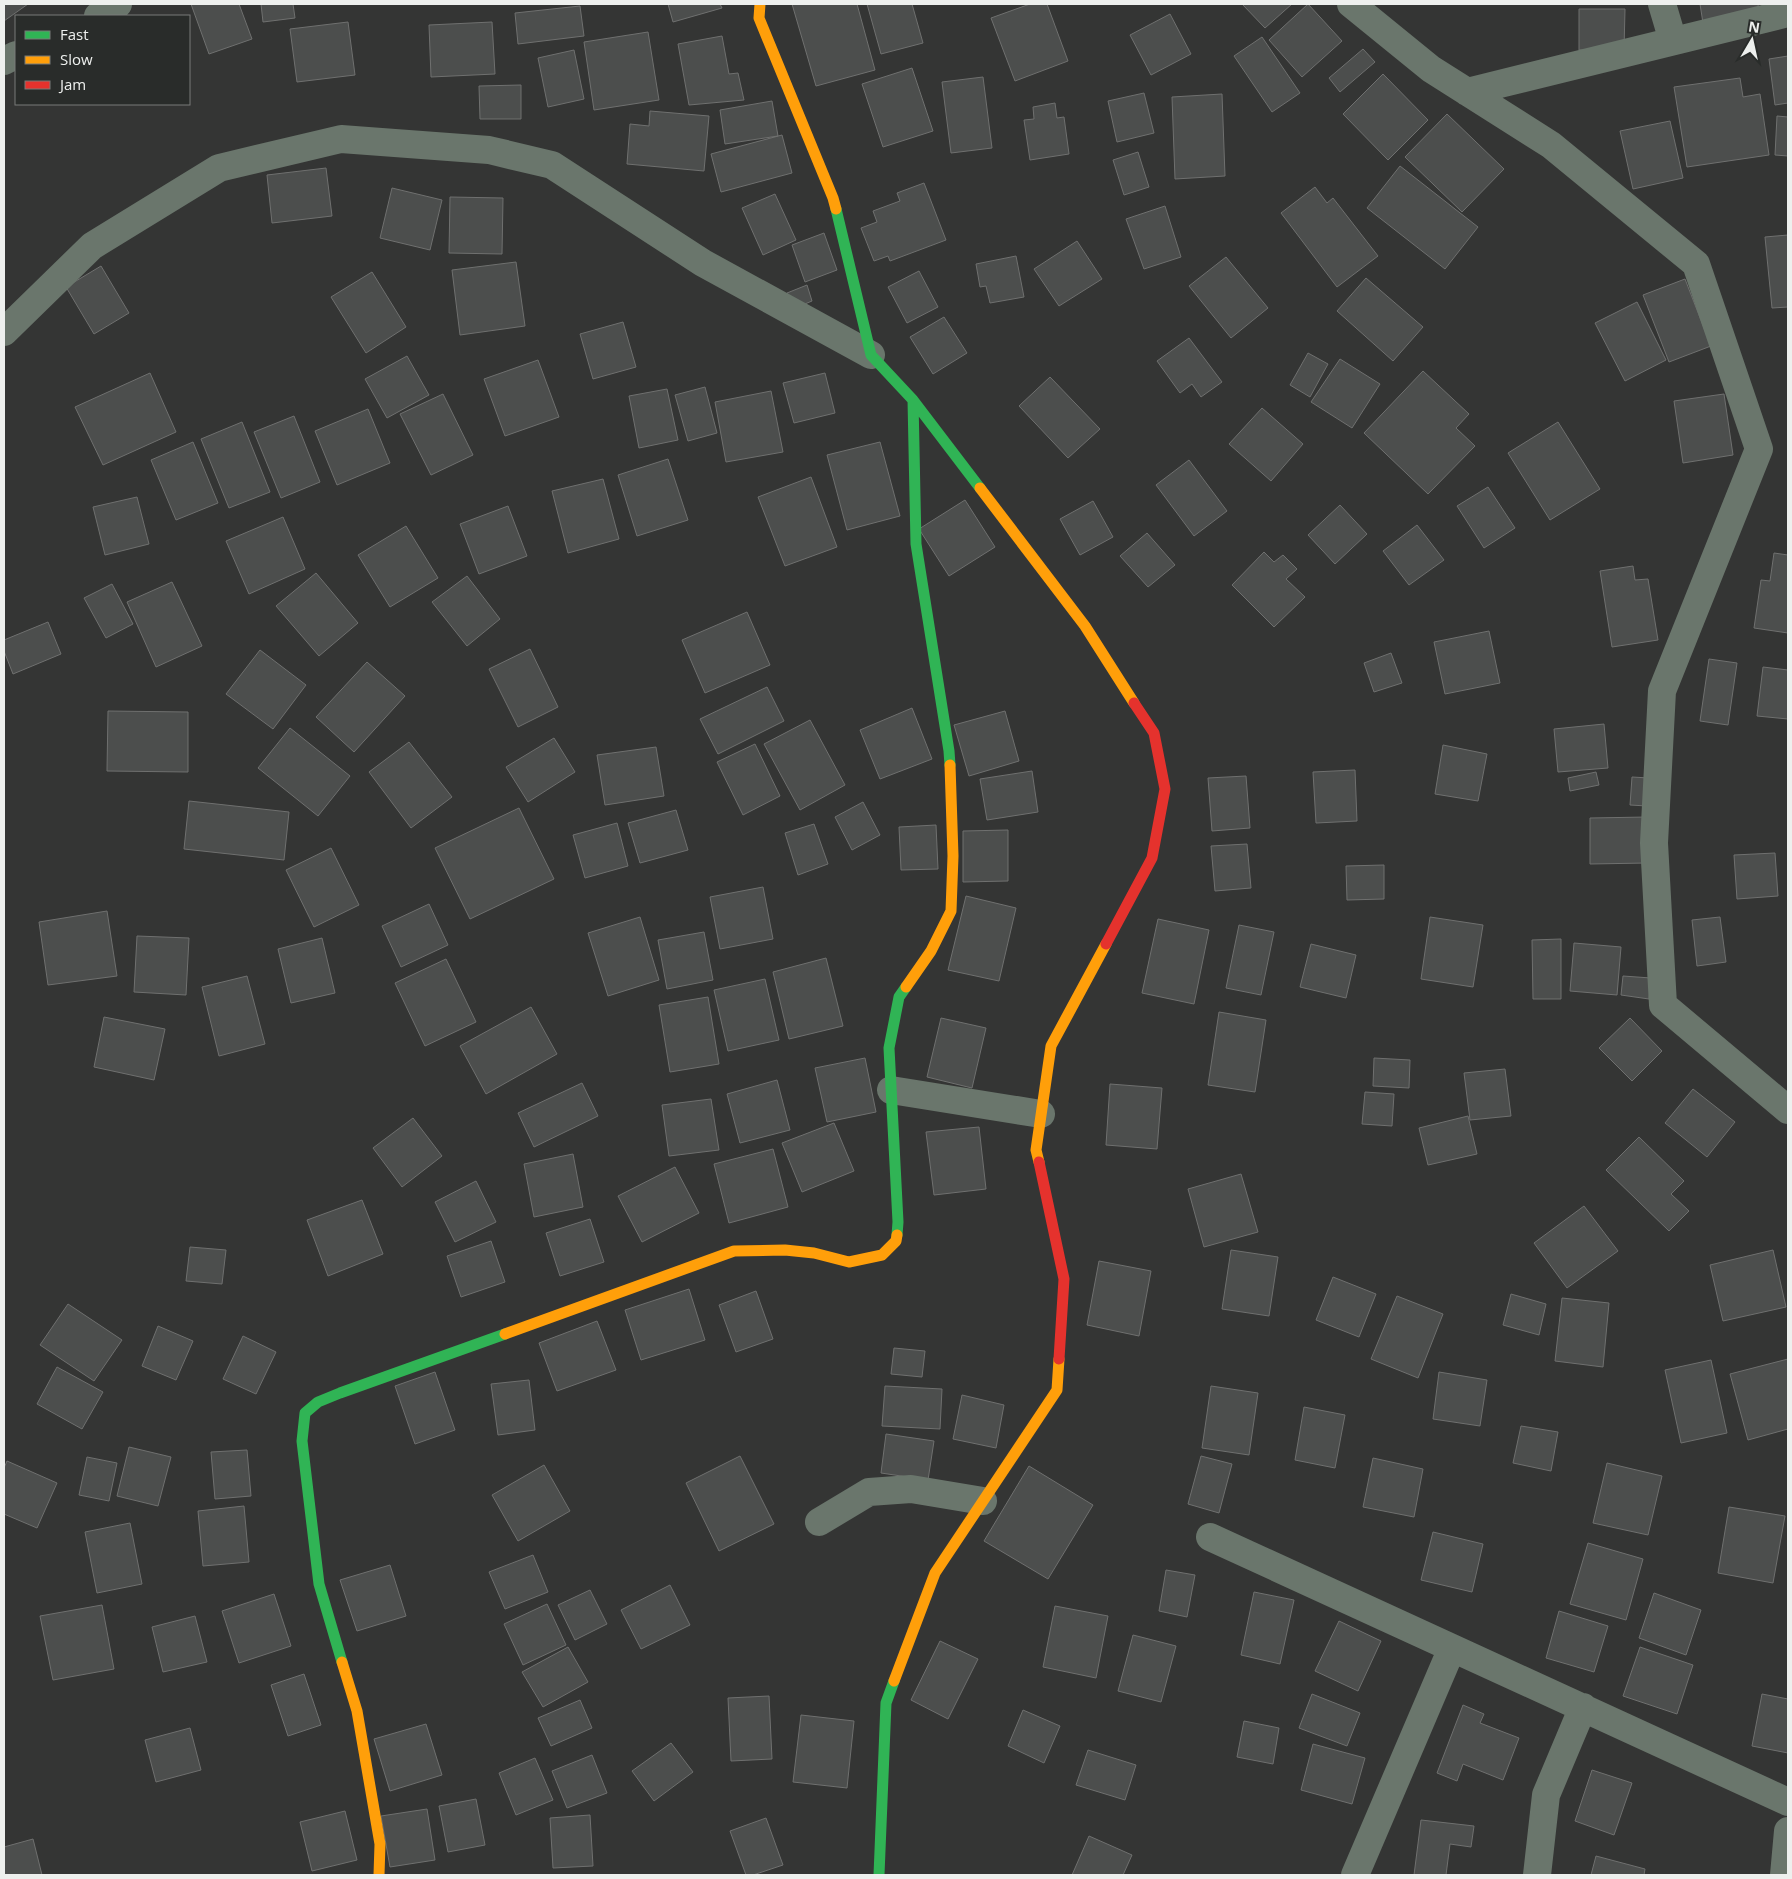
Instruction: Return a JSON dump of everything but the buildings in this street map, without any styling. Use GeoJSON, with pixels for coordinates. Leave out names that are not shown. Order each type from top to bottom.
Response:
{"type":"FeatureCollection","features":[{"type":"Feature","properties":{"kind":"street"},"geometry":{"type":"LineString","coordinates":[[100,15],[118,4]]}},
{"type":"Feature","properties":{"kind":"street"},"geometry":{"type":"LineString","coordinates":[[760,4],[759,18],[833,198],[871,355]]}},
{"type":"Feature","properties":{"kind":"street"},"geometry":{"type":"LineString","coordinates":[[1351,4],[1430,69],[1551,145],[1696,264],[1759,449],[1662,692],[1654,843],[1663,1005],[1788,1110]]}},
{"type":"Feature","properties":{"kind":"street"},"geometry":{"type":"LineString","coordinates":[[1662,4],[1673,41]]}},
{"type":"Feature","properties":{"kind":"street"},"geometry":{"type":"LineString","coordinates":[[1467,92],[1788,13]]}},
{"type":"Feature","properties":{"kind":"street"},"geometry":{"type":"LineString","coordinates":[[4,332],[92,246],[219,168],[341,139],[489,150],[552,165],[703,263],[871,355],[913,400],[1090,634],[1154,733],[1165,789],[1152,858],[1051,1046],[1036,1150],[1064,1279],[1057,1390],[934,1573],[886,1703],[879,1875]]}},
{"type":"Feature","properties":{"kind":"street"},"geometry":{"type":"LineString","coordinates":[[379,1875],[380,1844],[357,1711],[319,1584],[302,1441],[305,1412],[318,1402],[340,1393],[734,1251],[785,1250],[804,1252],[848,1262],[882,1255],[896,1241],[898,1222],[889,1048],[899,997],[931,950],[951,910],[953,856],[949,751],[916,544],[913,400]]}},
{"type":"Feature","properties":{"kind":"street"},"geometry":{"type":"LineString","coordinates":[[891,1090],[1041,1114]]}},
{"type":"Feature","properties":{"kind":"street"},"geometry":{"type":"LineString","coordinates":[[819,1522],[869,1492],[911,1489],[983,1501]]}},
{"type":"Feature","properties":{"kind":"street"},"geometry":{"type":"LineString","coordinates":[[1210,1537],[1788,1802]]}},
{"type":"Feature","properties":{"kind":"street"},"geometry":{"type":"LineString","coordinates":[[1355,1875],[1452,1648]]}},
{"type":"Feature","properties":{"kind":"street"},"geometry":{"type":"LineString","coordinates":[[1537,1875],[1546,1795],[1583,1707]]}},
{"type":"Feature","properties":{"kind":"street"},"geometry":{"type":"LineString","coordinates":[[1784,1875],[1788,1831]]}},
{"type":"Feature","properties":{"kind":"traffic: fast"},"geometry":{"type":"LineString","coordinates":[[836,209],[871,355],[913,400],[980,488]]}},
{"type":"Feature","properties":{"kind":"traffic: fast"},"geometry":{"type":"LineString","coordinates":[[913,400],[916,544],[950,765]]}},
{"type":"Feature","properties":{"kind":"traffic: fast"},"geometry":{"type":"LineString","coordinates":[[897,1235],[898,1222],[889,1048],[899,997],[906,987]]}},
{"type":"Feature","properties":{"kind":"traffic: fast"},"geometry":{"type":"LineString","coordinates":[[342,1662],[319,1584],[302,1441],[305,1413],[318,1402],[340,1393],[505,1334]]}},
{"type":"Feature","properties":{"kind":"traffic: fast"},"geometry":{"type":"LineString","coordinates":[[879,1875],[886,1703],[894,1681]]}},
{"type":"Feature","properties":{"kind":"traffic: slow"},"geometry":{"type":"LineString","coordinates":[[760,4],[759,18],[836,209]]}},
{"type":"Feature","properties":{"kind":"traffic: slow"},"geometry":{"type":"LineString","coordinates":[[980,488],[1085,626],[1134,703]]}},
{"type":"Feature","properties":{"kind":"traffic: slow"},"geometry":{"type":"LineString","coordinates":[[906,987],[931,951],[951,911],[953,856],[950,765]]}},
{"type":"Feature","properties":{"kind":"traffic: slow"},"geometry":{"type":"LineString","coordinates":[[1039,1162],[1036,1150],[1051,1046],[1106,944]]}},
{"type":"Feature","properties":{"kind":"traffic: slow"},"geometry":{"type":"LineString","coordinates":[[505,1334],[734,1251],[785,1250],[814,1253],[849,1262],[882,1255],[896,1241],[897,1235]]}},
{"type":"Feature","properties":{"kind":"traffic: slow"},"geometry":{"type":"LineString","coordinates":[[894,1681],[935,1573],[1057,1390],[1059,1359]]}},
{"type":"Feature","properties":{"kind":"traffic: slow"},"geometry":{"type":"LineString","coordinates":[[342,1662],[357,1711],[380,1844],[379,1875]]}},
{"type":"Feature","properties":{"kind":"traffic: jam"},"geometry":{"type":"LineString","coordinates":[[1106,944],[1152,858],[1165,789],[1154,733],[1134,703]]}},
{"type":"Feature","properties":{"kind":"traffic: jam"},"geometry":{"type":"LineString","coordinates":[[1039,1162],[1064,1279],[1059,1359]]}}]}
